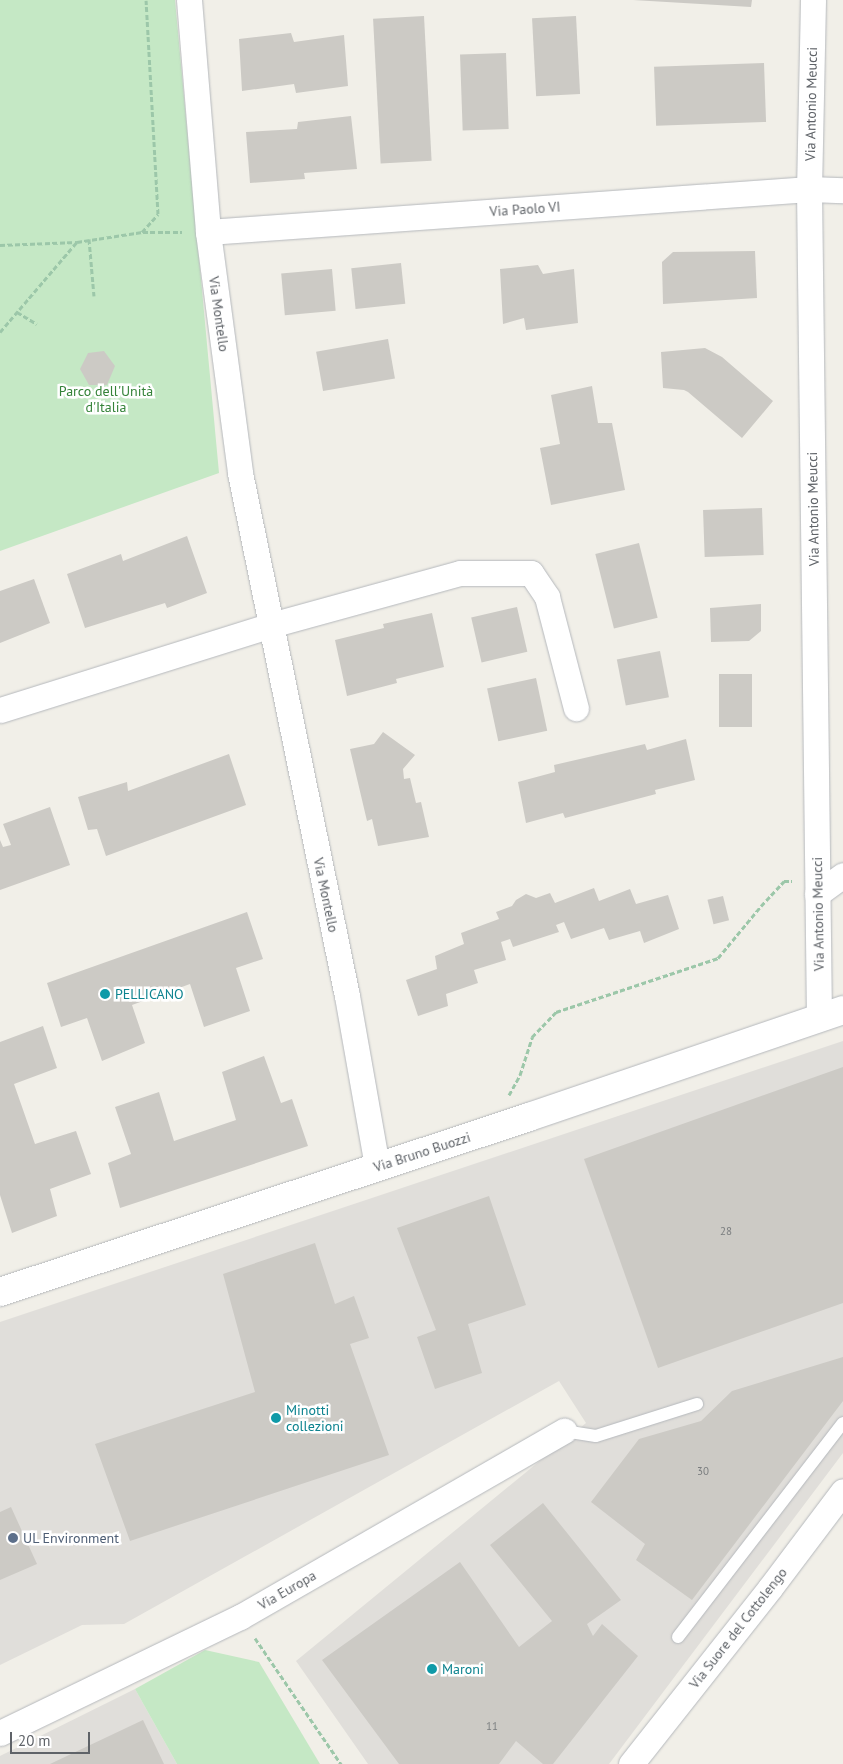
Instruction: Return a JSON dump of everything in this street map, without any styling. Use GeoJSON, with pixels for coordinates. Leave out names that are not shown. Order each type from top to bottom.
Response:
{"type":"FeatureCollection","features":[{"type":"Feature","properties":{"kind":"street","name":"Via Montello"},"geometry":{"type":"LineString","coordinates":[[189,0],[208,232],[240,473],[347,996],[378,1166]]}},
{"type":"Feature","properties":{"kind":"street","name":"Via Antonio Meucci"},"geometry":{"type":"LineString","coordinates":[[813,0],[809,189],[817,886],[831,1014]]}},
{"type":"Feature","properties":{"kind":"street","name":"Via Paolo VI"},"geometry":{"type":"LineString","coordinates":[[208,232],[809,189],[843,190]]}},
{"type":"Feature","properties":{"kind":"street"},"geometry":{"type":"LineString","coordinates":[[0,710],[271,625],[460,573],[531,573],[547,597],[576,708]]}},
{"type":"Feature","properties":{"kind":"street"},"geometry":{"type":"LineString","coordinates":[[817,886],[843,875]]}},
{"type":"Feature","properties":{"kind":"street","name":"Via Bruno Buozzi"},"geometry":{"type":"LineString","coordinates":[[0,1292],[529,1117],[831,1014]]}},
{"type":"Feature","properties":{"kind":"street","name":"Via Europa"},"geometry":{"type":"LineString","coordinates":[[0,1733],[240,1617],[564,1431]]}},
{"type":"Feature","properties":{"kind":"street","name":"Via Suore del Cottolengo"},"geometry":{"type":"LineString","coordinates":[[631,1764],[770,1588],[843,1491]]}},
{"type":"Feature","properties":{"kind":"lane"},"geometry":{"type":"LineString","coordinates":[[564,1431],[596,1436],[697,1404]]}},
{"type":"Feature","properties":{"kind":"lane"},"geometry":{"type":"LineString","coordinates":[[678,1637],[843,1423]]}},
{"type":"Feature","properties":{"kind":"path"},"geometry":{"type":"LineString","coordinates":[[142,232],[158,214],[146,0]]}},
{"type":"Feature","properties":{"kind":"path"},"geometry":{"type":"LineString","coordinates":[[0,245],[77,242],[142,232],[208,232]]}},
{"type":"Feature","properties":{"kind":"path"},"geometry":{"type":"LineString","coordinates":[[89,240],[94,296]]}},
{"type":"Feature","properties":{"kind":"path"},"geometry":{"type":"LineString","coordinates":[[0,332],[77,242]]}},
{"type":"Feature","properties":{"kind":"path"},"geometry":{"type":"LineString","coordinates":[[17,312],[37,324]]}},
{"type":"Feature","properties":{"kind":"path"},"geometry":{"type":"LineString","coordinates":[[505,1102],[520,1075],[532,1037],[556,1012],[718,958],[784,881],[817,886]]}},
{"type":"Feature","properties":{"kind":"path"},"geometry":{"type":"LineString","coordinates":[[240,1617],[341,1764]]}},
{"type":"Feature","properties":{"kind":"shaded area"},"geometry":{"type":"Polygon","coordinates":[[[843,1041],[843,1453],[609,1764],[368,1764],[296,1661],[586,1423],[559,1381],[124,1624],[82,1625],[0,1665],[0,1322],[843,1041]]]}},
{"type":"Feature","properties":{"kind":"shaded area"},"geometry":{"type":"Polygon","coordinates":[[[135,1689],[177,1764],[0,1764],[0,1756],[135,1689]]]}},
{"type":"Feature","properties":{"kind":"green space","name":"Parco dell'Unità d'Italia"},"geometry":{"type":"Polygon","coordinates":[[[0,0],[175,0],[219,473],[0,551],[0,0]]]}},
{"type":"Feature","properties":{"kind":"green space"},"geometry":{"type":"Polygon","coordinates":[[[205,1650],[259,1662],[320,1764],[177,1764],[135,1689],[205,1650]]]}},
{"type":"Feature","properties":{"kind":"building"},"geometry":{"type":"Polygon","coordinates":[[[633,0],[752,0],[751,7],[633,0]]]}},
{"type":"Feature","properties":{"kind":"building"},"geometry":{"type":"Polygon","coordinates":[[[424,16],[432,161],[381,163],[373,19],[424,16]]]}},
{"type":"Feature","properties":{"kind":"building"},"geometry":{"type":"Polygon","coordinates":[[[576,16],[580,94],[536,96],[532,18],[576,16]]]}},
{"type":"Feature","properties":{"kind":"building"},"geometry":{"type":"Polygon","coordinates":[[[291,33],[294,42],[344,35],[348,86],[296,93],[294,84],[242,91],[239,39],[291,33]]]}},
{"type":"Feature","properties":{"kind":"building"},"geometry":{"type":"Polygon","coordinates":[[[506,53],[509,129],[463,131],[460,55],[506,53]]]}},
{"type":"Feature","properties":{"kind":"building"},"geometry":{"type":"Polygon","coordinates":[[[764,63],[766,122],[656,126],[654,67],[764,63]]]}},
{"type":"Feature","properties":{"kind":"building"},"geometry":{"type":"Polygon","coordinates":[[[351,116],[357,169],[304,173],[305,179],[250,183],[246,132],[297,129],[298,122],[351,116]]]}},
{"type":"Feature","properties":{"kind":"building"},"geometry":{"type":"Polygon","coordinates":[[[755,251],[757,298],[663,304],[662,262],[673,252],[755,251]]]}},
{"type":"Feature","properties":{"kind":"building"},"geometry":{"type":"Polygon","coordinates":[[[401,263],[405,304],[356,309],[351,268],[401,263]]]}},
{"type":"Feature","properties":{"kind":"building"},"geometry":{"type":"Polygon","coordinates":[[[538,265],[543,274],[574,269],[578,323],[526,330],[524,318],[503,324],[500,269],[538,265]]]}},
{"type":"Feature","properties":{"kind":"building"},"geometry":{"type":"Polygon","coordinates":[[[332,269],[336,311],[285,315],[281,273],[332,269]]]}},
{"type":"Feature","properties":{"kind":"building"},"geometry":{"type":"Polygon","coordinates":[[[388,339],[395,378],[323,391],[316,352],[388,339]]]}},
{"type":"Feature","properties":{"kind":"building"},"geometry":{"type":"Polygon","coordinates":[[[705,348],[722,357],[773,401],[742,438],[688,392],[663,388],[661,352],[705,348]]]}},
{"type":"Feature","properties":{"kind":"building"},"geometry":{"type":"Polygon","coordinates":[[[104,351],[115,366],[107,385],[89,385],[80,369],[88,353],[104,351]]]}},
{"type":"Feature","properties":{"kind":"building"},"geometry":{"type":"Polygon","coordinates":[[[592,386],[598,423],[612,423],[625,490],[551,505],[540,448],[560,444],[551,395],[592,386]]]}},
{"type":"Feature","properties":{"kind":"building"},"geometry":{"type":"Polygon","coordinates":[[[762,508],[764,555],[705,557],[703,510],[762,508]]]}},
{"type":"Feature","properties":{"kind":"building"},"geometry":{"type":"Polygon","coordinates":[[[187,536],[207,593],[167,608],[165,603],[85,628],[67,574],[121,554],[123,561],[187,536]]]}},
{"type":"Feature","properties":{"kind":"building"},"geometry":{"type":"Polygon","coordinates":[[[639,543],[658,618],[614,629],[595,554],[639,543]]]}},
{"type":"Feature","properties":{"kind":"building"},"geometry":{"type":"Polygon","coordinates":[[[34,579],[50,623],[0,643],[0,591],[34,579]]]}},
{"type":"Feature","properties":{"kind":"building"},"geometry":{"type":"Polygon","coordinates":[[[761,604],[761,631],[749,641],[711,642],[710,608],[761,604]]]}},
{"type":"Feature","properties":{"kind":"building"},"geometry":{"type":"Polygon","coordinates":[[[517,607],[527,652],[482,662],[471,618],[517,607]]]}},
{"type":"Feature","properties":{"kind":"building"},"geometry":{"type":"Polygon","coordinates":[[[432,613],[444,667],[396,679],[397,683],[347,696],[335,640],[384,628],[383,624],[432,613]]]}},
{"type":"Feature","properties":{"kind":"building"},"geometry":{"type":"Polygon","coordinates":[[[660,651],[669,697],[626,706],[617,659],[660,651]]]}},
{"type":"Feature","properties":{"kind":"building"},"geometry":{"type":"Polygon","coordinates":[[[719,674],[752,674],[752,727],[719,727],[719,674]]]}},
{"type":"Feature","properties":{"kind":"building"},"geometry":{"type":"Polygon","coordinates":[[[536,678],[547,731],[498,741],[487,688],[536,678]]]}},
{"type":"Feature","properties":{"kind":"building"},"geometry":{"type":"Polygon","coordinates":[[[383,732],[415,755],[403,769],[404,779],[410,778],[416,803],[421,802],[429,837],[378,846],[372,819],[367,821],[350,749],[374,744],[383,732]]]}},
{"type":"Feature","properties":{"kind":"building"},"geometry":{"type":"Polygon","coordinates":[[[686,739],[695,780],[655,790],[656,794],[565,818],[563,813],[526,823],[518,782],[555,772],[554,765],[645,744],[647,750],[686,739]]]}},
{"type":"Feature","properties":{"kind":"building"},"geometry":{"type":"Polygon","coordinates":[[[229,754],[246,805],[106,856],[97,829],[88,830],[78,797],[127,782],[128,791],[229,754]]]}},
{"type":"Feature","properties":{"kind":"building"},"geometry":{"type":"Polygon","coordinates":[[[50,807],[70,865],[0,890],[0,840],[3,847],[11,845],[3,824],[50,807]]]}},
{"type":"Feature","properties":{"kind":"building"},"geometry":{"type":"Polygon","coordinates":[[[594,888],[599,901],[630,889],[636,904],[668,895],[679,929],[644,943],[640,931],[609,940],[604,928],[571,939],[564,922],[556,925],[559,932],[513,947],[510,939],[501,942],[506,960],[474,970],[478,983],[446,994],[448,1006],[418,1016],[406,980],[437,969],[435,956],[464,944],[461,933],[499,919],[496,912],[512,906],[516,900],[526,894],[536,898],[550,893],[555,903],[594,888]]]}},
{"type":"Feature","properties":{"kind":"building"},"geometry":{"type":"Polygon","coordinates":[[[723,896],[729,920],[714,924],[707,900],[723,896]]]}},
{"type":"Feature","properties":{"kind":"building","name":"PELLICANO"},"geometry":{"type":"Polygon","coordinates":[[[247,912],[263,959],[236,968],[250,1011],[204,1027],[190,984],[132,1005],[145,1043],[102,1061],[87,1018],[61,1027],[47,983],[247,912]]]}},
{"type":"Feature","properties":{"kind":"building"},"geometry":{"type":"Polygon","coordinates":[[[43,1026],[57,1068],[14,1084],[35,1144],[76,1131],[91,1174],[50,1189],[57,1216],[12,1233],[0,1195],[0,1042],[43,1026]]]}},
{"type":"Feature","properties":{"kind":"building"},"geometry":{"type":"Polygon","coordinates":[[[264,1056],[281,1103],[292,1099],[308,1146],[120,1208],[108,1163],[131,1154],[115,1107],[159,1092],[174,1141],[236,1120],[222,1072],[264,1056]]]}},
{"type":"Feature","properties":{"kind":"building"},"geometry":{"type":"Polygon","coordinates":[[[843,1067],[843,1303],[658,1368],[584,1159],[843,1067]]]}},
{"type":"Feature","properties":{"kind":"building"},"geometry":{"type":"Polygon","coordinates":[[[489,1196],[526,1305],[468,1324],[482,1373],[435,1389],[417,1337],[436,1330],[397,1228],[489,1196]]]}},
{"type":"Feature","properties":{"kind":"building","name":"Minotti collezioni"},"geometry":{"type":"Polygon","coordinates":[[[315,1243],[335,1304],[354,1296],[369,1338],[350,1344],[389,1455],[130,1541],[95,1444],[255,1392],[223,1274],[315,1243]]]}},
{"type":"Feature","properties":{"kind":"building"},"geometry":{"type":"Polygon","coordinates":[[[843,1357],[843,1401],[692,1600],[636,1560],[645,1544],[591,1502],[639,1439],[701,1421],[732,1391],[843,1357]]]}},
{"type":"Feature","properties":{"kind":"building"},"geometry":{"type":"Polygon","coordinates":[[[543,1503],[621,1600],[587,1624],[593,1636],[602,1624],[638,1656],[553,1764],[543,1764],[516,1741],[499,1764],[399,1764],[322,1660],[460,1562],[519,1647],[552,1621],[490,1545],[543,1503]]]}},
{"type":"Feature","properties":{"kind":"building","name":"UL Environment"},"geometry":{"type":"Polygon","coordinates":[[[11,1507],[37,1564],[0,1580],[0,1512],[11,1507]]]}},
{"type":"Feature","properties":{"kind":"building"},"geometry":{"type":"Polygon","coordinates":[[[143,1720],[164,1764],[50,1764],[143,1720]]]}},
{"type":"Feature","properties":{"kind":"place","name":"PELLICANO"},"geometry":{"type":"Point","coordinates":[105,994]}},
{"type":"Feature","properties":{"kind":"place","name":"Minotti collezioni"},"geometry":{"type":"Point","coordinates":[276,1418]}},
{"type":"Feature","properties":{"kind":"place","name":"UL Environment"},"geometry":{"type":"Point","coordinates":[13,1538]}},
{"type":"Feature","properties":{"kind":"place","name":"Maroni"},"geometry":{"type":"Point","coordinates":[432,1669]}}]}
